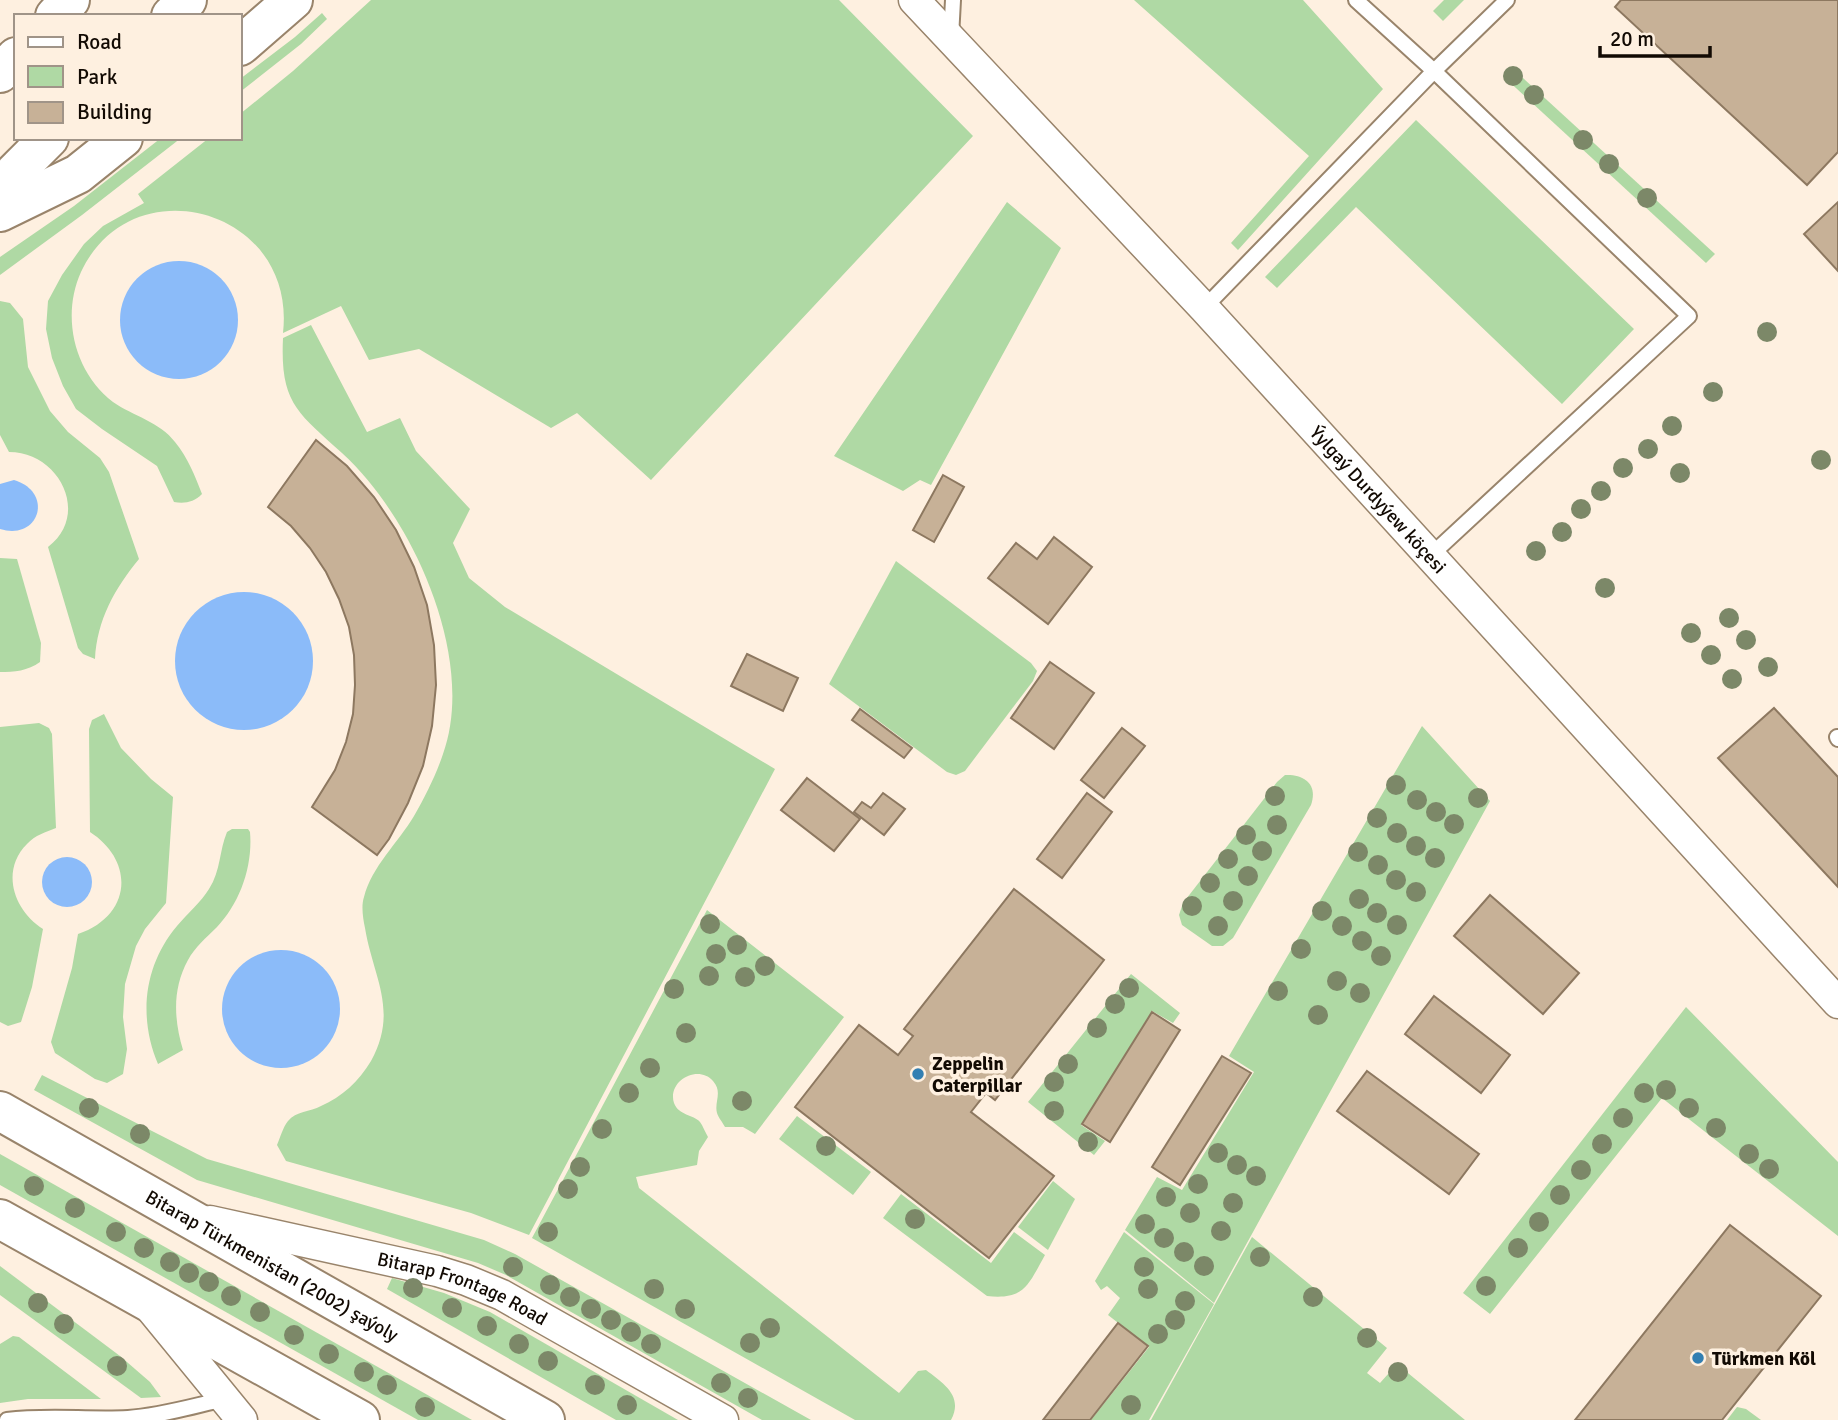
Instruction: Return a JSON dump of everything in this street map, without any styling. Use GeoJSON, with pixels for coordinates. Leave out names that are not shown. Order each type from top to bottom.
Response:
{"type":"FeatureCollection","features":[{"type":"Feature","properties":{"kind":"main road"},"geometry":{"type":"LineString","coordinates":[[57,14],[70,0]]}},
{"type":"Feature","properties":{"kind":"main road"},"geometry":{"type":"LineString","coordinates":[[173,14],[187,0]]}},
{"type":"Feature","properties":{"kind":"main road"},"geometry":{"type":"LineString","coordinates":[[242,44],[293,0]]}},
{"type":"Feature","properties":{"kind":"main road"},"geometry":{"type":"LineString","coordinates":[[0,74],[14,59]]}},
{"type":"Feature","properties":{"kind":"main road"},"geometry":{"type":"LineString","coordinates":[[0,187],[46,140]]}},
{"type":"Feature","properties":{"kind":"main road"},"geometry":{"type":"LineString","coordinates":[[0,212],[78,174],[120,140]]}},
{"type":"Feature","properties":{"kind":"main road","name":"Bitarap Türkmenistan (2002) şaýoly"},"geometry":{"type":"LineString","coordinates":[[0,1111],[545,1420]]}},
{"type":"Feature","properties":{"kind":"main road"},"geometry":{"type":"LineString","coordinates":[[0,1219],[359,1420]]}},
{"type":"Feature","properties":{"kind":"street","name":"Ýylgaý Durdyýew köçesi"},"geometry":{"type":"LineString","coordinates":[[914,0],[1204,308],[1838,1003]]}},
{"type":"Feature","properties":{"kind":"street","name":"Bitarap Frontage Road"},"geometry":{"type":"LineString","coordinates":[[181,1215],[437,1271],[466,1280],[502,1295],[723,1420]]}},
{"type":"Feature","properties":{"kind":"street"},"geometry":{"type":"LineString","coordinates":[[146,1301],[234,1409]]}},
{"type":"Feature","properties":{"kind":"lane"},"geometry":{"type":"LineString","coordinates":[[951,39],[953,0]]}},
{"type":"Feature","properties":{"kind":"lane"},"geometry":{"type":"LineString","coordinates":[[1356,0],[1434,71],[1689,316],[1429,557]]}},
{"type":"Feature","properties":{"kind":"lane"},"geometry":{"type":"LineString","coordinates":[[1204,308],[1434,71],[1507,0]]}},
{"type":"Feature","properties":{"kind":"lane"},"geometry":{"type":"LineString","coordinates":[[7,1420],[34,1417],[127,1418],[176,1410],[234,1409]]}},
{"type":"Feature","properties":{"kind":"green space"},"geometry":{"type":"Polygon","coordinates":[[[371,0],[839,0],[973,136],[651,480],[577,413],[551,428],[419,349],[369,360],[341,306],[283,333],[280,290],[265,256],[239,230],[206,215],[171,211],[136,218],[105,238],[81,272],[75,289],[72,325],[80,359],[100,390],[113,402],[162,429],[175,442],[187,461],[202,494],[189,502],[174,502],[157,466],[76,409],[52,358],[46,329],[48,301],[84,244],[103,226],[144,203],[138,194],[206,140],[242,140],[242,112],[293,71],[371,0]]]}},
{"type":"Feature","properties":{"kind":"green space"},"geometry":{"type":"Polygon","coordinates":[[[1134,0],[1303,0],[1383,89],[1238,250],[1231,243],[1309,156],[1134,0]]]}},
{"type":"Feature","properties":{"kind":"green space"},"geometry":{"type":"Polygon","coordinates":[[[1444,0],[1464,0],[1443,21],[1433,11],[1444,0]]]}},
{"type":"Feature","properties":{"kind":"green space"},"geometry":{"type":"Polygon","coordinates":[[[322,13],[327,19],[301,44],[242,90],[242,77],[322,13]]]}},
{"type":"Feature","properties":{"kind":"green space"},"geometry":{"type":"Polygon","coordinates":[[[1512,68],[1715,254],[1706,263],[1504,77],[1512,68]]]}},
{"type":"Feature","properties":{"kind":"green space"},"geometry":{"type":"Polygon","coordinates":[[[1416,120],[1634,329],[1562,404],[1356,207],[1277,288],[1265,277],[1416,120]]]}},
{"type":"Feature","properties":{"kind":"green space"},"geometry":{"type":"Polygon","coordinates":[[[158,140],[178,140],[0,275],[0,257],[74,206],[158,140]]]}},
{"type":"Feature","properties":{"kind":"green space"},"geometry":{"type":"Polygon","coordinates":[[[1007,202],[1061,248],[931,485],[920,480],[903,491],[834,456],[1007,202]]]}},
{"type":"Feature","properties":{"kind":"green space"},"geometry":{"type":"Polygon","coordinates":[[[0,301],[10,303],[23,319],[28,367],[50,411],[68,432],[100,458],[109,472],[139,559],[122,581],[103,618],[95,659],[83,654],[78,648],[48,547],[61,533],[67,518],[68,502],[63,487],[55,473],[42,462],[27,455],[9,452],[0,435],[0,301]]]}},
{"type":"Feature","properties":{"kind":"green space"},"geometry":{"type":"Polygon","coordinates":[[[311,325],[367,432],[400,418],[416,451],[470,509],[453,543],[469,578],[505,607],[775,769],[529,1235],[471,1213],[286,1161],[277,1145],[291,1118],[329,1102],[355,1082],[371,1061],[379,1043],[384,1009],[364,924],[363,901],[373,875],[408,826],[434,778],[450,727],[452,698],[451,669],[438,610],[428,582],[403,531],[368,480],[303,416],[288,392],[283,338],[311,325]]]}},
{"type":"Feature","properties":{"kind":"green space"},"geometry":{"type":"Polygon","coordinates":[[[0,558],[17,559],[41,643],[40,662],[16,671],[0,672],[0,558]]]}},
{"type":"Feature","properties":{"kind":"green space"},"geometry":{"type":"Polygon","coordinates":[[[896,561],[1031,663],[1037,671],[1033,681],[965,771],[956,775],[947,772],[829,684],[896,561]]]}},
{"type":"Feature","properties":{"kind":"green space"},"geometry":{"type":"Polygon","coordinates":[[[104,714],[121,748],[173,797],[166,903],[145,929],[136,946],[125,984],[123,1017],[127,1049],[123,1074],[107,1083],[95,1079],[55,1053],[51,1042],[72,968],[78,934],[96,926],[109,915],[121,888],[115,858],[105,844],[90,832],[89,729],[92,720],[104,714]]]}},
{"type":"Feature","properties":{"kind":"green space"},"geometry":{"type":"Polygon","coordinates":[[[39,723],[49,728],[52,734],[56,828],[30,841],[14,866],[14,890],[18,901],[24,912],[43,929],[32,987],[21,1022],[8,1026],[0,1022],[0,727],[39,723]]]}},
{"type":"Feature","properties":{"kind":"green space"},"geometry":{"type":"Polygon","coordinates":[[[1422,726],[1490,801],[1214,1303],[1125,1230],[1157,1177],[1182,1190],[1254,1072],[1229,1056],[1422,726]]]}},
{"type":"Feature","properties":{"kind":"green space"},"geometry":{"type":"Polygon","coordinates":[[[1285,775],[1298,776],[1308,782],[1313,792],[1311,805],[1233,938],[1223,946],[1212,946],[1182,925],[1179,915],[1183,903],[1285,775]]]}},
{"type":"Feature","properties":{"kind":"green space"},"geometry":{"type":"Polygon","coordinates":[[[232,829],[248,829],[250,832],[247,871],[232,907],[194,951],[179,982],[176,1005],[183,1050],[158,1064],[148,1028],[151,974],[166,941],[209,889],[216,875],[227,832],[232,829]]]}},
{"type":"Feature","properties":{"kind":"green space"},"geometry":{"type":"Polygon","coordinates":[[[707,910],[844,1017],[755,1134],[743,1127],[725,1127],[716,1109],[716,1085],[707,1076],[692,1075],[679,1082],[673,1095],[676,1107],[700,1122],[708,1137],[699,1151],[697,1165],[636,1177],[639,1188],[899,1393],[918,1371],[926,1370],[945,1385],[953,1397],[955,1404],[951,1420],[855,1420],[532,1238],[707,910]]]}},
{"type":"Feature","properties":{"kind":"green space"},"geometry":{"type":"Polygon","coordinates":[[[1131,974],[1180,1013],[1173,1023],[1152,1011],[1081,1125],[1105,1141],[1094,1155],[1028,1102],[1131,974]]]}},
{"type":"Feature","properties":{"kind":"green space"},"geometry":{"type":"Polygon","coordinates":[[[1686,1007],[1838,1162],[1838,1236],[1662,1098],[1490,1314],[1463,1293],[1686,1007]]]}},
{"type":"Feature","properties":{"kind":"green space"},"geometry":{"type":"Polygon","coordinates":[[[42,1075],[207,1159],[484,1240],[515,1254],[811,1420],[762,1420],[506,1275],[478,1263],[197,1180],[34,1090],[42,1075]]]}},
{"type":"Feature","properties":{"kind":"green space"},"geometry":{"type":"Polygon","coordinates":[[[797,1116],[871,1172],[853,1195],[779,1139],[797,1116]]]}},
{"type":"Feature","properties":{"kind":"green space"},"geometry":{"type":"Polygon","coordinates":[[[0,1154],[472,1420],[418,1420],[0,1185],[0,1154]]]}},
{"type":"Feature","properties":{"kind":"green space"},"geometry":{"type":"Polygon","coordinates":[[[1053,1181],[1075,1199],[1048,1250],[1018,1227],[1053,1181]]]}},
{"type":"Feature","properties":{"kind":"green space"},"geometry":{"type":"Polygon","coordinates":[[[901,1194],[991,1263],[1014,1232],[1045,1255],[1034,1275],[1018,1293],[1000,1297],[987,1296],[883,1218],[901,1194]]]}},
{"type":"Feature","properties":{"kind":"green space"},"geometry":{"type":"Polygon","coordinates":[[[1124,1232],[1214,1304],[1149,1420],[1091,1420],[1149,1347],[1108,1315],[1120,1298],[1107,1286],[1101,1290],[1095,1281],[1124,1232]]]}},
{"type":"Feature","properties":{"kind":"green space"},"geometry":{"type":"Polygon","coordinates":[[[1252,1237],[1387,1348],[1367,1373],[1380,1383],[1397,1364],[1465,1420],[1151,1420],[1252,1237]]]}},
{"type":"Feature","properties":{"kind":"green space"},"geometry":{"type":"Polygon","coordinates":[[[0,1266],[120,1356],[150,1382],[161,1397],[141,1398],[0,1295],[0,1266]]]}},
{"type":"Feature","properties":{"kind":"green space"},"geometry":{"type":"Polygon","coordinates":[[[392,1278],[444,1293],[490,1312],[678,1420],[616,1420],[387,1289],[392,1278]]]}},
{"type":"Feature","properties":{"kind":"green space"},"geometry":{"type":"Polygon","coordinates":[[[13,1336],[19,1337],[101,1399],[28,1399],[0,1403],[0,1344],[13,1336]]]}},
{"type":"Feature","properties":{"kind":"green space"},"geometry":{"type":"Polygon","coordinates":[[[1737,1407],[1746,1409],[1761,1420],[1727,1420],[1737,1407]]]}},
{"type":"Feature","properties":{"kind":"water"},"geometry":{"type":"Polygon","coordinates":[[[179,261],[202,265],[221,278],[234,297],[238,320],[234,343],[221,362],[202,375],[179,379],[156,375],[137,362],[124,343],[120,320],[124,297],[137,278],[156,265],[179,261]]]}},
{"type":"Feature","properties":{"kind":"water"},"geometry":{"type":"Polygon","coordinates":[[[14,480],[27,486],[38,504],[33,522],[14,531],[0,529],[0,484],[14,480]]]}},
{"type":"Feature","properties":{"kind":"water"},"geometry":{"type":"Polygon","coordinates":[[[244,592],[271,597],[293,612],[308,634],[313,661],[308,688],[293,710],[271,725],[244,730],[217,725],[195,710],[180,688],[175,661],[180,634],[195,612],[217,597],[244,592]]]}},
{"type":"Feature","properties":{"kind":"water"},"geometry":{"type":"Polygon","coordinates":[[[57,858],[77,858],[91,872],[91,892],[77,906],[57,906],[43,892],[43,872],[57,858]]]}},
{"type":"Feature","properties":{"kind":"water"},"geometry":{"type":"Polygon","coordinates":[[[281,950],[304,955],[323,967],[335,986],[340,1009],[335,1032],[323,1051],[304,1063],[281,1068],[258,1063],[239,1051],[227,1032],[222,1009],[227,986],[239,967],[258,955],[281,950]]]}},
{"type":"Feature","properties":{"kind":"building"},"geometry":{"type":"Polygon","coordinates":[[[1621,0],[1838,0],[1838,152],[1807,185],[1615,7],[1621,0]]]}},
{"type":"Feature","properties":{"kind":"building"},"geometry":{"type":"Polygon","coordinates":[[[1838,202],[1838,271],[1804,234],[1838,202]]]}},
{"type":"Feature","properties":{"kind":"building"},"geometry":{"type":"Polygon","coordinates":[[[316,440],[347,466],[374,497],[396,530],[414,567],[427,605],[434,645],[436,685],[432,726],[423,766],[408,803],[389,839],[377,855],[312,807],[335,770],[346,742],[353,714],[354,655],[349,627],[326,572],[291,526],[268,507],[316,440]]]}},
{"type":"Feature","properties":{"kind":"building"},"geometry":{"type":"Polygon","coordinates":[[[943,475],[964,487],[934,542],[913,530],[943,475]]]}},
{"type":"Feature","properties":{"kind":"building"},"geometry":{"type":"Polygon","coordinates":[[[1054,537],[1092,567],[1048,624],[988,578],[1016,543],[1037,559],[1054,537]]]}},
{"type":"Feature","properties":{"kind":"building"},"geometry":{"type":"Polygon","coordinates":[[[747,654],[798,678],[783,711],[731,686],[747,654]]]}},
{"type":"Feature","properties":{"kind":"building"},"geometry":{"type":"Polygon","coordinates":[[[1050,662],[1094,693],[1054,749],[1011,718],[1050,662]]]}},
{"type":"Feature","properties":{"kind":"building"},"geometry":{"type":"Polygon","coordinates":[[[1774,708],[1838,777],[1838,887],[1718,758],[1774,708]]]}},
{"type":"Feature","properties":{"kind":"building"},"geometry":{"type":"Polygon","coordinates":[[[860,709],[912,748],[904,758],[852,720],[860,709]]]}},
{"type":"Feature","properties":{"kind":"building"},"geometry":{"type":"Polygon","coordinates":[[[1122,728],[1145,746],[1104,798],[1081,780],[1122,728]]]}},
{"type":"Feature","properties":{"kind":"building"},"geometry":{"type":"Polygon","coordinates":[[[807,778],[860,819],[834,851],[781,810],[807,778]]]}},
{"type":"Feature","properties":{"kind":"building"},"geometry":{"type":"Polygon","coordinates":[[[883,793],[905,809],[884,835],[854,812],[862,802],[871,808],[883,793]]]}},
{"type":"Feature","properties":{"kind":"building"},"geometry":{"type":"Polygon","coordinates":[[[1087,793],[1112,812],[1062,878],[1037,859],[1087,793]]]}},
{"type":"Feature","properties":{"kind":"building","name":"Zeppelin Caterpillar"},"geometry":{"type":"Polygon","coordinates":[[[1014,889],[1104,960],[995,1100],[986,1093],[971,1112],[1054,1176],[989,1258],[795,1107],[859,1025],[898,1055],[913,1036],[904,1029],[1014,889]]]}},
{"type":"Feature","properties":{"kind":"building"},"geometry":{"type":"Polygon","coordinates":[[[1490,895],[1579,973],[1543,1014],[1454,936],[1490,895]]]}},
{"type":"Feature","properties":{"kind":"building"},"geometry":{"type":"Polygon","coordinates":[[[1434,996],[1510,1055],[1481,1093],[1405,1034],[1434,996]]]}},
{"type":"Feature","properties":{"kind":"building"},"geometry":{"type":"Polygon","coordinates":[[[1152,1012],[1180,1030],[1110,1142],[1082,1124],[1152,1012]]]}},
{"type":"Feature","properties":{"kind":"building"},"geometry":{"type":"Polygon","coordinates":[[[1222,1056],[1251,1073],[1180,1185],[1152,1167],[1222,1056]]]}},
{"type":"Feature","properties":{"kind":"building"},"geometry":{"type":"Polygon","coordinates":[[[1367,1071],[1479,1154],[1449,1194],[1337,1111],[1367,1071]]]}},
{"type":"Feature","properties":{"kind":"building","name":"Türkmen Köl"},"geometry":{"type":"Polygon","coordinates":[[[1730,1225],[1821,1296],[1722,1420],[1575,1420],[1730,1225]]]}},
{"type":"Feature","properties":{"kind":"building"},"geometry":{"type":"Polygon","coordinates":[[[1118,1323],[1148,1346],[1090,1420],[1043,1420],[1118,1323]]]}},
{"type":"Feature","properties":{"kind":"place","name":"Zeppelin Caterpillar"},"geometry":{"type":"Point","coordinates":[918,1074]}},
{"type":"Feature","properties":{"kind":"place","name":"Türkmen Köl"},"geometry":{"type":"Point","coordinates":[1698,1358]}}]}
